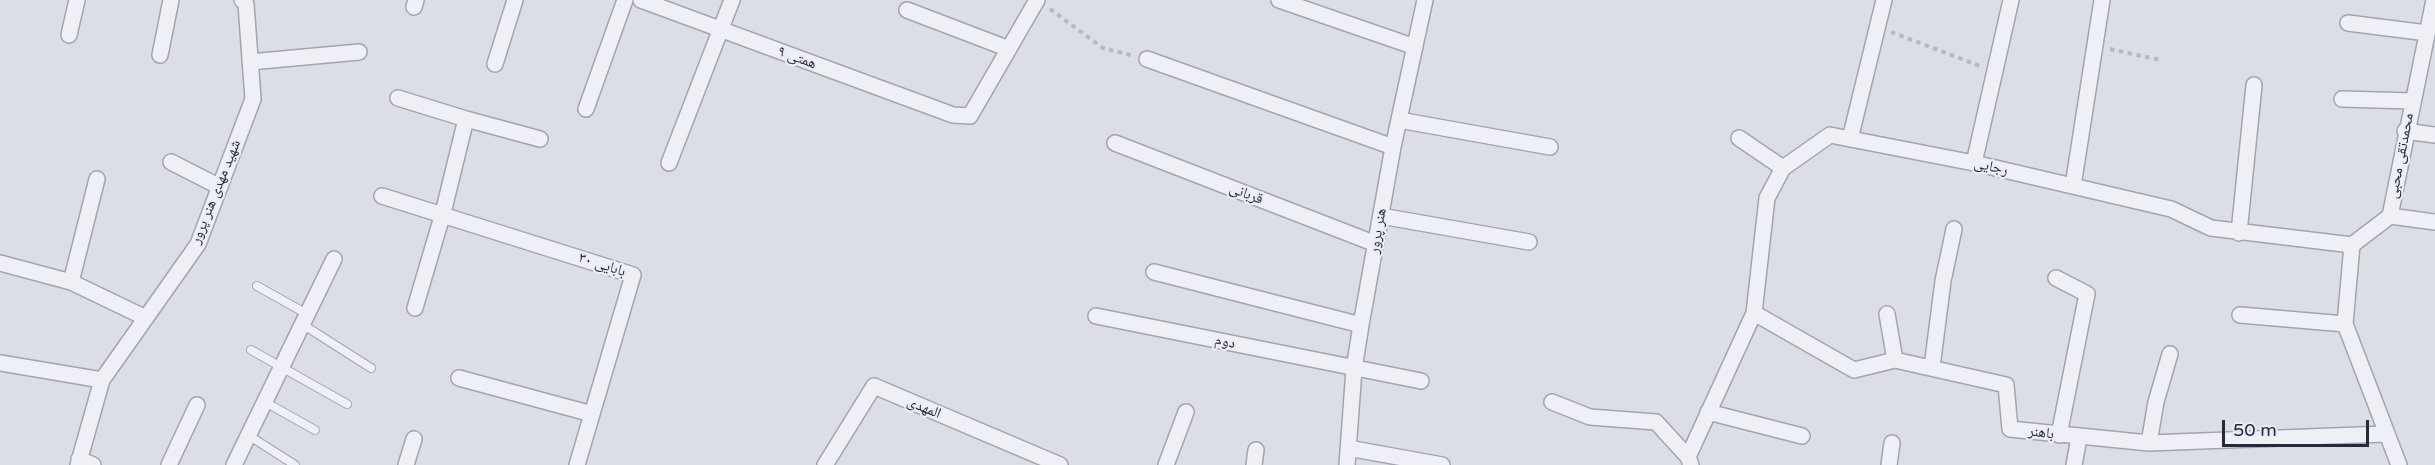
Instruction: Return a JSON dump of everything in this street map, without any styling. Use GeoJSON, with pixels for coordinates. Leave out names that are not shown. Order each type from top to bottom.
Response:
{"type":"FeatureCollection","features":[{"type":"Feature","properties":{"kind":"street"},"geometry":{"type":"LineString","coordinates":[[69,35],[77,0]]}},
{"type":"Feature","properties":{"kind":"street"},"geometry":{"type":"LineString","coordinates":[[160,55],[171,0]]}},
{"type":"Feature","properties":{"kind":"street"},"geometry":{"type":"LineString","coordinates":[[495,64],[515,0]]}},
{"type":"Feature","properties":{"kind":"street"},"geometry":{"type":"LineString","coordinates":[[586,109],[626,0]]}},
{"type":"Feature","properties":{"kind":"street","name":"همتی ۹"},"geometry":{"type":"LineString","coordinates":[[641,0],[953,115],[970,116],[1009,49]]}},
{"type":"Feature","properties":{"kind":"street"},"geometry":{"type":"LineString","coordinates":[[669,163],[732,0]]}},
{"type":"Feature","properties":{"kind":"street"},"geometry":{"type":"LineString","coordinates":[[907,10],[1009,49],[1037,0]]}},
{"type":"Feature","properties":{"kind":"street"},"geometry":{"type":"LineString","coordinates":[[1279,0],[1415,47]]}},
{"type":"Feature","properties":{"kind":"street","name":"هنر پرور"},"geometry":{"type":"LineString","coordinates":[[1347,465],[1354,369],[1361,325],[1393,147],[1425,0]]}},
{"type":"Feature","properties":{"kind":"street"},"geometry":{"type":"LineString","coordinates":[[1850,139],[1884,0]]}},
{"type":"Feature","properties":{"kind":"street"},"geometry":{"type":"LineString","coordinates":[[1974,163],[2011,0]]}},
{"type":"Feature","properties":{"kind":"street"},"geometry":{"type":"LineString","coordinates":[[2073,186],[2102,0]]}},
{"type":"Feature","properties":{"kind":"street","name":"محمدتقی محبی"},"geometry":{"type":"LineString","coordinates":[[2352,245],[2390,216],[2405,131],[2434,0]]}},
{"type":"Feature","properties":{"kind":"street","name":"شهید مهدی هنر پرور"},"geometry":{"type":"LineString","coordinates":[[83,463],[102,380],[198,244],[253,99],[248,1]]}},
{"type":"Feature","properties":{"kind":"street"},"geometry":{"type":"LineString","coordinates":[[2348,23],[2427,33]]}},
{"type":"Feature","properties":{"kind":"street"},"geometry":{"type":"LineString","coordinates":[[250,62],[359,52]]}},
{"type":"Feature","properties":{"kind":"street"},"geometry":{"type":"LineString","coordinates":[[1147,59],[1393,147]]}},
{"type":"Feature","properties":{"kind":"street"},"geometry":{"type":"LineString","coordinates":[[2239,232],[2254,85]]}},
{"type":"Feature","properties":{"kind":"street"},"geometry":{"type":"LineString","coordinates":[[398,98],[540,139]]}},
{"type":"Feature","properties":{"kind":"street"},"geometry":{"type":"LineString","coordinates":[[2342,99],[2412,101]]}},
{"type":"Feature","properties":{"kind":"street"},"geometry":{"type":"LineString","coordinates":[[416,308],[443,213],[466,119]]}},
{"type":"Feature","properties":{"kind":"street"},"geometry":{"type":"LineString","coordinates":[[1399,120],[1550,147]]}},
{"type":"Feature","properties":{"kind":"street"},"geometry":{"type":"LineString","coordinates":[[2405,131],[2435,135]]}},
{"type":"Feature","properties":{"kind":"street","name":"رجایی"},"geometry":{"type":"LineString","coordinates":[[1690,461],[1708,412],[1754,313],[1767,198],[1783,168],[1830,135],[1974,163],[2171,209],[2211,228],[2352,245]]}},
{"type":"Feature","properties":{"kind":"street"},"geometry":{"type":"LineString","coordinates":[[1739,138],[1783,168]]}},
{"type":"Feature","properties":{"kind":"street","name":"قربانی"},"geometry":{"type":"LineString","coordinates":[[1115,143],[1376,244]]}},
{"type":"Feature","properties":{"kind":"street"},"geometry":{"type":"LineString","coordinates":[[171,162],[219,187]]}},
{"type":"Feature","properties":{"kind":"street"},"geometry":{"type":"LineString","coordinates":[[70,282],[97,179]]}},
{"type":"Feature","properties":{"kind":"street","name":"بابایی ۳۰"},"geometry":{"type":"LineString","coordinates":[[382,196],[443,213],[633,275],[577,465]]}},
{"type":"Feature","properties":{"kind":"street"},"geometry":{"type":"LineString","coordinates":[[1381,216],[1529,242]]}},
{"type":"Feature","properties":{"kind":"street"},"geometry":{"type":"LineString","coordinates":[[2390,216],[2435,222]]}},
{"type":"Feature","properties":{"kind":"street"},"geometry":{"type":"LineString","coordinates":[[1932,367],[1943,281],[1954,229]]}},
{"type":"Feature","properties":{"kind":"street"},"geometry":{"type":"LineString","coordinates":[[2352,245],[2345,324],[2398,465]]}},
{"type":"Feature","properties":{"kind":"street"},"geometry":{"type":"LineString","coordinates":[[234,465],[334,260]]}},
{"type":"Feature","properties":{"kind":"street"},"geometry":{"type":"LineString","coordinates":[[0,263],[70,282],[146,318]]}},
{"type":"Feature","properties":{"kind":"street"},"geometry":{"type":"LineString","coordinates":[[1154,272],[1361,325]]}},
{"type":"Feature","properties":{"kind":"street"},"geometry":{"type":"LineString","coordinates":[[2056,278],[2087,294],[2059,435]]}},
{"type":"Feature","properties":{"kind":"street","name":"باهنر"},"geometry":{"type":"LineString","coordinates":[[1754,313],[1854,370],[1894,360],[2006,385],[2010,429],[2079,438],[2149,443],[2385,434]]}},
{"type":"Feature","properties":{"kind":"street"},"geometry":{"type":"LineString","coordinates":[[1887,314],[1894,360]]}},
{"type":"Feature","properties":{"kind":"street"},"geometry":{"type":"LineString","coordinates":[[2240,315],[2345,324]]}},
{"type":"Feature","properties":{"kind":"street","name":"دوم"},"geometry":{"type":"LineString","coordinates":[[1096,316],[1421,381]]}},
{"type":"Feature","properties":{"kind":"street"},"geometry":{"type":"LineString","coordinates":[[2149,443],[2156,402],[2170,354]]}},
{"type":"Feature","properties":{"kind":"street"},"geometry":{"type":"LineString","coordinates":[[0,363],[102,380]]}},
{"type":"Feature","properties":{"kind":"street"},"geometry":{"type":"LineString","coordinates":[[459,378],[592,414]]}},
{"type":"Feature","properties":{"kind":"street","name":"المهدی"},"geometry":{"type":"LineString","coordinates":[[825,465],[874,387],[1060,465]]}},
{"type":"Feature","properties":{"kind":"street"},"geometry":{"type":"LineString","coordinates":[[1552,402],[1590,417],[1656,422],[1690,461]]}},
{"type":"Feature","properties":{"kind":"street"},"geometry":{"type":"LineString","coordinates":[[169,465],[197,405]]}},
{"type":"Feature","properties":{"kind":"street"},"geometry":{"type":"LineString","coordinates":[[1166,465],[1186,412]]}},
{"type":"Feature","properties":{"kind":"street"},"geometry":{"type":"LineString","coordinates":[[1708,412],[1802,435]]}},
{"type":"Feature","properties":{"kind":"street"},"geometry":{"type":"LineString","coordinates":[[406,465],[414,438]]}},
{"type":"Feature","properties":{"kind":"street"},"geometry":{"type":"LineString","coordinates":[[2074,465],[2079,438]]}},
{"type":"Feature","properties":{"kind":"street"},"geometry":{"type":"LineString","coordinates":[[1889,465],[1892,443]]}},
{"type":"Feature","properties":{"kind":"street"},"geometry":{"type":"LineString","coordinates":[[1348,448],[1442,465]]}},
{"type":"Feature","properties":{"kind":"lane"},"geometry":{"type":"LineString","coordinates":[[257,286],[371,368]]}},
{"type":"Feature","properties":{"kind":"lane"},"geometry":{"type":"LineString","coordinates":[[250,351],[282,366],[348,404]]}},
{"type":"Feature","properties":{"kind":"lane"},"geometry":{"type":"LineString","coordinates":[[265,402],[315,430]]}},
{"type":"Feature","properties":{"kind":"lane"},"geometry":{"type":"LineString","coordinates":[[248,435],[295,465]]}},
{"type":"Feature","properties":{"kind":"path"},"geometry":{"type":"LineString","coordinates":[[1047,0],[1052,12],[1103,48],[1147,59]]}},
{"type":"Feature","properties":{"kind":"path"},"geometry":{"type":"LineString","coordinates":[[1877,27],[1994,72]]}},
{"type":"Feature","properties":{"kind":"path"},"geometry":{"type":"LineString","coordinates":[[2095,46],[2160,60]]}}]}
